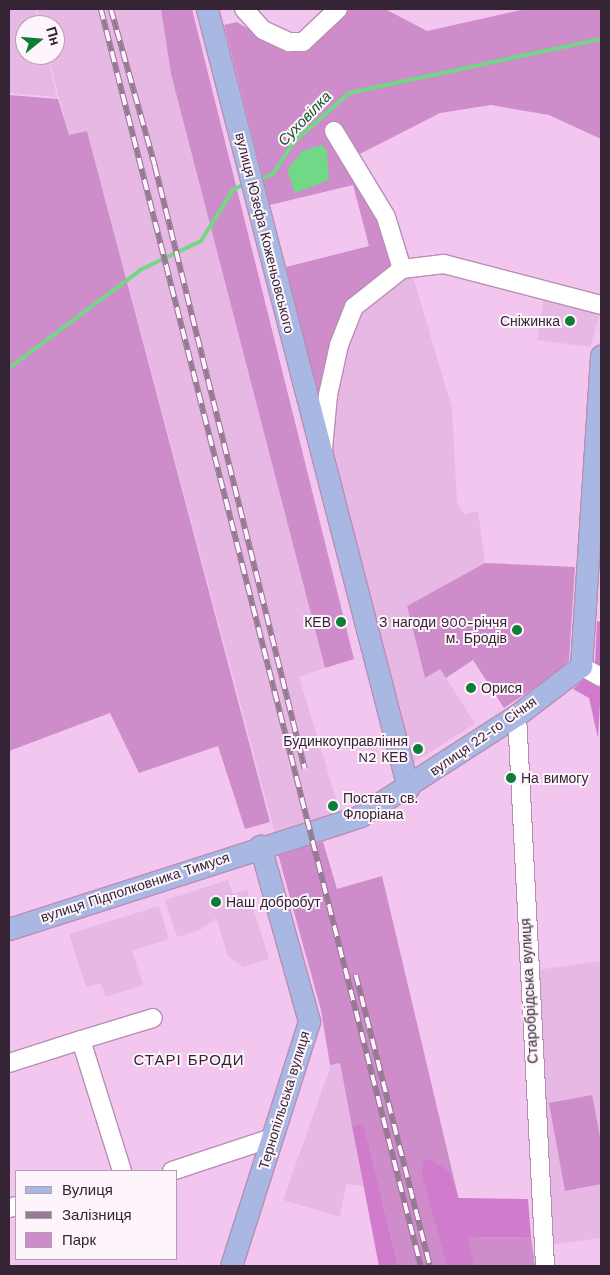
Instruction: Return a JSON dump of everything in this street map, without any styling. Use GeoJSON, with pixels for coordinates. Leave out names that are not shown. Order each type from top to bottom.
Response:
{"type":"FeatureCollection","features":[{"type":"Feature","properties":{"kind":"main road","name":"вулиця Юзефа Коженьовського"},"geometry":{"type":"LineString","coordinates":[[207,9],[408,788]]}},
{"type":"Feature","properties":{"kind":"main road"},"geometry":{"type":"LineString","coordinates":[[581,666],[601,356]]}},
{"type":"Feature","properties":{"kind":"main road","name":"вулиця 22-го Січня"},"geometry":{"type":"LineString","coordinates":[[260,846],[354,818],[408,788],[517,715],[581,666]]}},
{"type":"Feature","properties":{"kind":"main road","name":"вулиця Підполковника Тимуся"},"geometry":{"type":"LineString","coordinates":[[9,929],[260,846]]}},
{"type":"Feature","properties":{"kind":"main road","name":"Тернопільська вулиця"},"geometry":{"type":"LineString","coordinates":[[231,1266],[309,1021],[260,846]]}},
{"type":"Feature","properties":{"kind":"street"},"geometry":{"type":"LineString","coordinates":[[244,9],[262,30],[289,42],[303,42],[338,9]]}},
{"type":"Feature","properties":{"kind":"street"},"geometry":{"type":"LineString","coordinates":[[334,132],[386,217],[402,269],[444,264],[601,305]]}},
{"type":"Feature","properties":{"kind":"street","name":"вулиця Юзефа Коженьовського"},"geometry":{"type":"LineString","coordinates":[[322,456],[328,395],[339,345],[354,307],[402,269]]}},
{"type":"Feature","properties":{"kind":"street"},"geometry":{"type":"LineString","coordinates":[[581,666],[601,677]]}},
{"type":"Feature","properties":{"kind":"street","name":"Старобрідська вулиця"},"geometry":{"type":"LineString","coordinates":[[517,715],[545,1266]]}},
{"type":"Feature","properties":{"kind":"street"},"geometry":{"type":"LineString","coordinates":[[9,1063],[153,1018]]}},
{"type":"Feature","properties":{"kind":"street"},"geometry":{"type":"LineString","coordinates":[[81,1040],[122,1170]]}},
{"type":"Feature","properties":{"kind":"street"},"geometry":{"type":"LineString","coordinates":[[175,1170],[272,1138]]}},
{"type":"Feature","properties":{"kind":"shaded area"},"geometry":{"type":"Polygon","coordinates":[[[9,9],[35,9],[36,15],[15,15],[15,65],[49,65],[57,97],[9,93],[9,9]]]}},
{"type":"Feature","properties":{"kind":"shaded area"},"geometry":{"type":"Polygon","coordinates":[[[37,9],[161,9],[171,74],[325,668],[299,677],[347,835],[323,842],[337,889],[382,877],[473,1266],[379,1266],[352,1125],[363,1186],[346,1184],[340,1217],[283,1200],[331,1065],[322,1010],[87,131],[69,136],[51,65],[65,65],[65,15],[38,15],[37,9]]]}},
{"type":"Feature","properties":{"kind":"shaded area"},"geometry":{"type":"Polygon","coordinates":[[[322,145],[327,151],[329,180],[295,193],[287,170],[302,151],[322,145]]]}},
{"type":"Feature","properties":{"kind":"shaded area"},"geometry":{"type":"Polygon","coordinates":[[[405,274],[412,274],[452,408],[457,502],[464,514],[478,511],[485,563],[407,606],[425,678],[440,668],[475,724],[411,764],[328,460],[335,397],[359,312],[405,274]]]}},
{"type":"Feature","properties":{"kind":"shaded area"},"geometry":{"type":"Polygon","coordinates":[[[544,298],[601,311],[590,347],[537,340],[544,298]]]}},
{"type":"Feature","properties":{"kind":"shaded area"},"geometry":{"type":"Polygon","coordinates":[[[597,621],[601,622],[601,667],[595,663],[597,621]]]}},
{"type":"Feature","properties":{"kind":"shaded area"},"geometry":{"type":"Polygon","coordinates":[[[587,677],[601,685],[598,738],[589,698],[573,689],[587,677]]]}},
{"type":"Feature","properties":{"kind":"shaded area"},"geometry":{"type":"Polygon","coordinates":[[[228,880],[233,894],[247,889],[269,959],[244,967],[228,956],[216,918],[200,930],[177,937],[165,900],[228,880]]]}},
{"type":"Feature","properties":{"kind":"shaded area"},"geometry":{"type":"Polygon","coordinates":[[[159,906],[169,939],[132,951],[143,985],[106,997],[101,983],[86,987],[69,934],[159,906]]]}},
{"type":"Feature","properties":{"kind":"shaded area"},"geometry":{"type":"Polygon","coordinates":[[[601,961],[601,1238],[550,1245],[536,970],[601,961]]]}},
{"type":"Feature","properties":{"kind":"shaded area"},"geometry":{"type":"Polygon","coordinates":[[[364,1124],[398,1266],[379,1266],[352,1126],[364,1124]]]}},
{"type":"Feature","properties":{"kind":"shaded area"},"geometry":{"type":"Polygon","coordinates":[[[430,1159],[450,1172],[458,1198],[528,1199],[531,1237],[468,1238],[474,1266],[447,1266],[422,1174],[423,1162],[430,1159]]]}},
{"type":"Feature","properties":{"kind":"green space"},"geometry":{"type":"Polygon","coordinates":[[[161,9],[192,9],[354,659],[325,668],[171,74],[161,9]]]}},
{"type":"Feature","properties":{"kind":"green space"},"geometry":{"type":"Polygon","coordinates":[[[350,9],[385,9],[427,31],[526,9],[601,9],[601,139],[549,115],[491,105],[440,113],[352,158],[401,266],[353,304],[322,416],[286,267],[369,246],[353,185],[270,205],[224,25],[237,22],[285,51],[306,51],[350,9]]]}},
{"type":"Feature","properties":{"kind":"green space"},"geometry":{"type":"Polygon","coordinates":[[[9,95],[58,99],[69,135],[87,131],[270,822],[245,829],[218,746],[139,773],[110,713],[9,751],[9,95]]]}},
{"type":"Feature","properties":{"kind":"green space"},"geometry":{"type":"Polygon","coordinates":[[[485,563],[575,567],[569,660],[554,675],[504,708],[473,660],[446,678],[440,669],[425,678],[407,606],[485,563]]]}},
{"type":"Feature","properties":{"kind":"green space"},"geometry":{"type":"Polygon","coordinates":[[[323,842],[337,889],[382,876],[468,1238],[531,1237],[535,1266],[398,1266],[364,1124],[352,1126],[340,1063],[330,1065],[321,1010],[278,854],[323,842]]]}},
{"type":"Feature","properties":{"kind":"green space"},"geometry":{"type":"Polygon","coordinates":[[[592,1095],[601,1142],[601,1184],[565,1191],[549,1103],[592,1095]]]}},
{"type":"Feature","properties":{"kind":"waterway","name":"Суховілка"},"geometry":{"type":"LineString","coordinates":[[258,180],[273,174],[293,143],[349,93],[601,39]]}},
{"type":"Feature","properties":{"kind":"waterway","name":"Суховілка"},"geometry":{"type":"LineString","coordinates":[[9,368],[142,269],[201,241],[233,190],[244,184]]}},
{"type":"Feature","properties":{"kind":"railway"},"geometry":{"type":"LineString","coordinates":[[101,9],[421,1266]]}},
{"type":"Feature","properties":{"kind":"railway"},"geometry":{"type":"LineString","coordinates":[[111,9],[155,166],[305,769]]}},
{"type":"Feature","properties":{"kind":"railway"},"geometry":{"type":"LineString","coordinates":[[356,975],[430,1266]]}},
{"type":"Feature","properties":{"kind":"place","name":"Сніжинка"},"geometry":{"type":"Point","coordinates":[570,321]}},
{"type":"Feature","properties":{"kind":"place","name":"КЕВ"},"geometry":{"type":"Point","coordinates":[341,622]}},
{"type":"Feature","properties":{"kind":"place","name":"З нагоди 900-річчя м. Бродів"},"geometry":{"type":"Point","coordinates":[517,630]}},
{"type":"Feature","properties":{"kind":"place","name":"Орися"},"geometry":{"type":"Point","coordinates":[471,688]}},
{"type":"Feature","properties":{"kind":"place","name":"Будинкоуправління N2 КЕВ"},"geometry":{"type":"Point","coordinates":[418,749]}},
{"type":"Feature","properties":{"kind":"place","name":"На вимогу"},"geometry":{"type":"Point","coordinates":[511,778]}},
{"type":"Feature","properties":{"kind":"place","name":"Постать св. Флоріана"},"geometry":{"type":"Point","coordinates":[333,806]}},
{"type":"Feature","properties":{"kind":"place","name":"Наш добробут"},"geometry":{"type":"Point","coordinates":[216,902]}},
{"type":"Feature","properties":{"kind":"district","name":"СТАРІ БРОДИ"},"geometry":{"type":"Point","coordinates":[189,1061]}}]}
